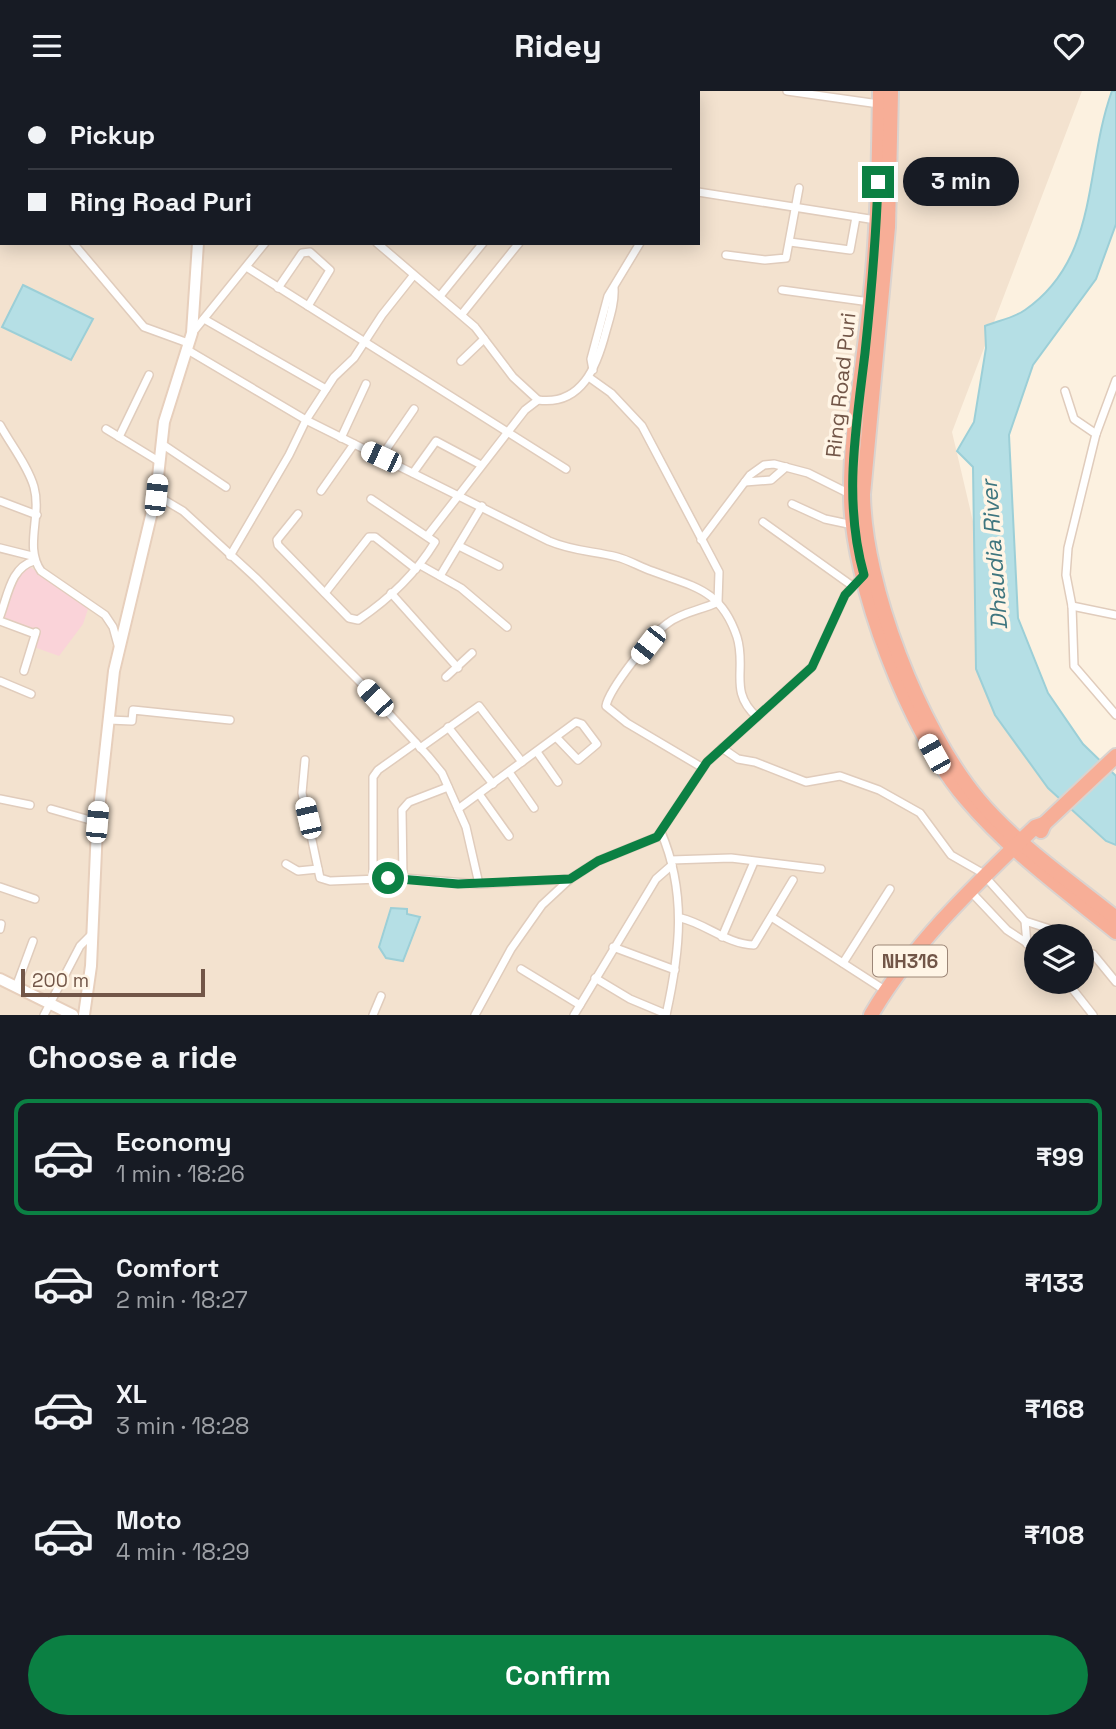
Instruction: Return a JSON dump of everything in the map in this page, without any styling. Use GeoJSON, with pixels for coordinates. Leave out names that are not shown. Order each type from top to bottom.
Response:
{"type":"FeatureCollection","features":[{"type":"Feature","properties":{"kind":"highway","name":"Ring Road Puri"},"geometry":{"type":"LineString","coordinates":[[891,91],[888,227],[863,495],[865,537],[891,627],[922,705],[958,772],[1003,832]]}},
{"type":"Feature","properties":{"kind":"highway","name":"Ring Road Puri"},"geometry":{"type":"LineString","coordinates":[[880,98],[877,220],[851,495],[853,525],[864,575],[887,650],[925,736],[944,771],[1003,832],[1039,862]]}},
{"type":"Feature","properties":{"kind":"highway","name":"NH316"},"geometry":{"type":"LineString","coordinates":[[871,1015],[887,991],[954,911],[1116,756]]}},
{"type":"Feature","properties":{"kind":"highway"},"geometry":{"type":"LineString","coordinates":[[1116,918],[1039,862],[1002,864],[1003,832],[1040,828],[1039,862],[1116,932]]}},
{"type":"Feature","properties":{"kind":"highway","name":"NH316"},"geometry":{"type":"LineString","coordinates":[[954,911],[974,895],[988,878]]}},
{"type":"Feature","properties":{"kind":"street"},"geometry":{"type":"LineString","coordinates":[[787,91],[854,101],[880,98]]}},
{"type":"Feature","properties":{"kind":"street"},"geometry":{"type":"LineString","coordinates":[[840,91],[854,101]]}},
{"type":"Feature","properties":{"kind":"street"},"geometry":{"type":"LineString","coordinates":[[726,255],[782,259],[787,255],[799,188]]}},
{"type":"Feature","properties":{"kind":"street"},"geometry":{"type":"LineString","coordinates":[[700,192],[877,220]]}},
{"type":"Feature","properties":{"kind":"street"},"geometry":{"type":"LineString","coordinates":[[790,242],[850,250],[856,217]]}},
{"type":"Feature","properties":{"kind":"street"},"geometry":{"type":"LineString","coordinates":[[76,245],[144,327],[189,342],[306,420],[567,549],[626,559],[704,590],[718,601],[738,640],[742,702],[757,717]]}},
{"type":"Feature","properties":{"kind":"street"},"geometry":{"type":"LineString","coordinates":[[84,1015],[92,933],[97,822],[118,646],[156,495],[164,422],[189,342],[198,245]]}},
{"type":"Feature","properties":{"kind":"street"},"geometry":{"type":"LineString","coordinates":[[189,342],[204,319],[248,268],[264,245]]}},
{"type":"Feature","properties":{"kind":"street"},"geometry":{"type":"LineString","coordinates":[[379,245],[413,276],[462,314],[513,377],[538,400],[548,401],[571,394],[591,374],[591,359],[608,296],[636,245]]}},
{"type":"Feature","properties":{"kind":"street"},"geometry":{"type":"LineString","coordinates":[[440,296],[481,245]]}},
{"type":"Feature","properties":{"kind":"street"},"geometry":{"type":"LineString","coordinates":[[462,314],[517,245]]}},
{"type":"Feature","properties":{"kind":"street"},"geometry":{"type":"LineString","coordinates":[[278,288],[302,253],[310,252],[330,270],[307,306]]}},
{"type":"Feature","properties":{"kind":"street"},"geometry":{"type":"LineString","coordinates":[[248,268],[566,469]]}},
{"type":"Feature","properties":{"kind":"street"},"geometry":{"type":"LineString","coordinates":[[230,555],[326,389],[413,276]]}},
{"type":"Feature","properties":{"kind":"street"},"geometry":{"type":"LineString","coordinates":[[782,290],[870,302]]}},
{"type":"Feature","properties":{"kind":"street"},"geometry":{"type":"LineString","coordinates":[[204,319],[326,389]]}},
{"type":"Feature","properties":{"kind":"street"},"geometry":{"type":"LineString","coordinates":[[461,361],[484,339]]}},
{"type":"Feature","properties":{"kind":"street"},"geometry":{"type":"LineString","coordinates":[[591,374],[642,426],[719,572],[718,601]]}},
{"type":"Feature","properties":{"kind":"street"},"geometry":{"type":"LineString","coordinates":[[120,437],[149,375]]}},
{"type":"Feature","properties":{"kind":"street"},"geometry":{"type":"LineString","coordinates":[[1116,380],[1096,434],[1068,548],[1066,575],[1072,606],[1074,666],[1116,715]]}},
{"type":"Feature","properties":{"kind":"street"},"geometry":{"type":"LineString","coordinates":[[341,438],[366,384]]}},
{"type":"Feature","properties":{"kind":"street"},"geometry":{"type":"LineString","coordinates":[[1065,391],[1074,418],[1096,434]]}},
{"type":"Feature","properties":{"kind":"street"},"geometry":{"type":"LineString","coordinates":[[428,535],[461,495],[506,432],[538,400]]}},
{"type":"Feature","properties":{"kind":"street"},"geometry":{"type":"LineString","coordinates":[[381,457],[414,408]]}},
{"type":"Feature","properties":{"kind":"street"},"geometry":{"type":"LineString","coordinates":[[0,425],[33,485],[37,515],[33,559]]}},
{"type":"Feature","properties":{"kind":"street"},"geometry":{"type":"LineString","coordinates":[[106,429],[160,462]]}},
{"type":"Feature","properties":{"kind":"street"},"geometry":{"type":"LineString","coordinates":[[413,473],[436,441],[481,465]]}},
{"type":"Feature","properties":{"kind":"street"},"geometry":{"type":"LineString","coordinates":[[162,444],[226,487]]}},
{"type":"Feature","properties":{"kind":"street"},"geometry":{"type":"LineString","coordinates":[[321,491],[354,444]]}},
{"type":"Feature","properties":{"kind":"street"},"geometry":{"type":"LineString","coordinates":[[701,540],[745,482],[764,465],[786,467],[815,476],[851,495]]}},
{"type":"Feature","properties":{"kind":"street"},"geometry":{"type":"LineString","coordinates":[[745,482],[771,480],[786,467]]}},
{"type":"Feature","properties":{"kind":"street"},"geometry":{"type":"LineString","coordinates":[[156,495],[183,511],[353,674],[442,773],[466,828],[478,884]]}},
{"type":"Feature","properties":{"kind":"street"},"geometry":{"type":"LineString","coordinates":[[298,514],[276,543],[355,621],[377,608],[418,567],[435,542],[371,499]]}},
{"type":"Feature","properties":{"kind":"street"},"geometry":{"type":"LineString","coordinates":[[0,501],[37,515]]}},
{"type":"Feature","properties":{"kind":"street"},"geometry":{"type":"LineString","coordinates":[[792,504],[825,519],[853,525]]}},
{"type":"Feature","properties":{"kind":"street"},"geometry":{"type":"LineString","coordinates":[[440,576],[482,506]]}},
{"type":"Feature","properties":{"kind":"street"},"geometry":{"type":"LineString","coordinates":[[763,522],[852,585]]}},
{"type":"Feature","properties":{"kind":"street"},"geometry":{"type":"LineString","coordinates":[[325,593],[369,537],[375,537],[418,567],[461,588],[507,627]]}},
{"type":"Feature","properties":{"kind":"street"},"geometry":{"type":"LineString","coordinates":[[459,546],[499,566]]}},
{"type":"Feature","properties":{"kind":"street"},"geometry":{"type":"LineString","coordinates":[[0,548],[33,559],[41,571],[105,615],[113,627],[118,646]]}},
{"type":"Feature","properties":{"kind":"street"},"geometry":{"type":"LineString","coordinates":[[24,671],[36,633],[0,616],[16,572],[23,564],[33,559]]}},
{"type":"Feature","properties":{"kind":"street"},"geometry":{"type":"LineString","coordinates":[[475,1015],[519,935],[542,905],[570,879],[598,861],[633,848],[661,832],[703,768],[812,667],[852,585],[864,575]]}},
{"type":"Feature","properties":{"kind":"street"},"geometry":{"type":"LineString","coordinates":[[391,593],[458,668]]}},
{"type":"Feature","properties":{"kind":"street"},"geometry":{"type":"LineString","coordinates":[[703,768],[627,723],[608,710],[606,703],[662,628],[676,618],[718,601]]}},
{"type":"Feature","properties":{"kind":"street"},"geometry":{"type":"LineString","coordinates":[[1072,606],[1116,615]]}},
{"type":"Feature","properties":{"kind":"street"},"geometry":{"type":"LineString","coordinates":[[446,677],[472,653]]}},
{"type":"Feature","properties":{"kind":"street"},"geometry":{"type":"LineString","coordinates":[[0,681],[31,694]]}},
{"type":"Feature","properties":{"kind":"street"},"geometry":{"type":"LineString","coordinates":[[373,878],[373,777],[378,770],[475,707],[482,707],[522,762]]}},
{"type":"Feature","properties":{"kind":"street"},"geometry":{"type":"LineString","coordinates":[[109,720],[132,721],[133,710],[230,720]]}},
{"type":"Feature","properties":{"kind":"street"},"geometry":{"type":"LineString","coordinates":[[458,809],[556,737],[579,722],[597,744],[578,760],[556,737]]}},
{"type":"Feature","properties":{"kind":"street"},"geometry":{"type":"LineString","coordinates":[[448,727],[492,784]]}},
{"type":"Feature","properties":{"kind":"street"},"geometry":{"type":"LineString","coordinates":[[722,748],[738,759],[755,762],[806,782],[840,776],[879,790],[920,813],[951,855],[988,878],[1025,921],[1034,924]]}},
{"type":"Feature","properties":{"kind":"street"},"geometry":{"type":"LineString","coordinates":[[537,752],[558,782]]}},
{"type":"Feature","properties":{"kind":"street"},"geometry":{"type":"LineString","coordinates":[[305,760],[302,793],[320,878],[324,880],[403,878],[478,884],[570,879]]}},
{"type":"Feature","properties":{"kind":"street"},"geometry":{"type":"LineString","coordinates":[[509,772],[534,808]]}},
{"type":"Feature","properties":{"kind":"street"},"geometry":{"type":"LineString","coordinates":[[403,878],[402,810],[409,802],[448,787]]}},
{"type":"Feature","properties":{"kind":"street"},"geometry":{"type":"LineString","coordinates":[[479,793],[509,836]]}},
{"type":"Feature","properties":{"kind":"street"},"geometry":{"type":"LineString","coordinates":[[0,799],[30,805]]}},
{"type":"Feature","properties":{"kind":"street"},"geometry":{"type":"LineString","coordinates":[[51,809],[97,822]]}},
{"type":"Feature","properties":{"kind":"street"},"geometry":{"type":"LineString","coordinates":[[595,978],[666,1015],[681,918],[679,888],[661,832]]}},
{"type":"Feature","properties":{"kind":"street"},"geometry":{"type":"LineString","coordinates":[[575,1015],[613,947],[656,879],[671,862],[724,857],[821,869]]}},
{"type":"Feature","properties":{"kind":"street"},"geometry":{"type":"LineString","coordinates":[[722,937],[754,862]]}},
{"type":"Feature","properties":{"kind":"street"},"geometry":{"type":"LineString","coordinates":[[286,864],[298,871],[318,869]]}},
{"type":"Feature","properties":{"kind":"street"},"geometry":{"type":"LineString","coordinates":[[681,918],[698,923],[722,937],[754,945],[773,918],[793,880]]}},
{"type":"Feature","properties":{"kind":"street"},"geometry":{"type":"LineString","coordinates":[[0,887],[35,899]]}},
{"type":"Feature","properties":{"kind":"street"},"geometry":{"type":"LineString","coordinates":[[843,963],[890,888]]}},
{"type":"Feature","properties":{"kind":"street"},"geometry":{"type":"LineString","coordinates":[[974,895],[1007,930],[1024,942]]}},
{"type":"Feature","properties":{"kind":"street"},"geometry":{"type":"LineString","coordinates":[[773,918],[887,991]]}},
{"type":"Feature","properties":{"kind":"street"},"geometry":{"type":"LineString","coordinates":[[44,1015],[80,946],[92,933]]}},
{"type":"Feature","properties":{"kind":"street"},"geometry":{"type":"LineString","coordinates":[[16,987],[33,941]]}},
{"type":"Feature","properties":{"kind":"street"},"geometry":{"type":"LineString","coordinates":[[613,947],[675,970]]}},
{"type":"Feature","properties":{"kind":"street"},"geometry":{"type":"LineString","coordinates":[[1094,955],[1116,982]]}},
{"type":"Feature","properties":{"kind":"street"},"geometry":{"type":"LineString","coordinates":[[521,969],[580,1005]]}},
{"type":"Feature","properties":{"kind":"street"},"geometry":{"type":"LineString","coordinates":[[0,979],[73,1015]]}},
{"type":"Feature","properties":{"kind":"street"},"geometry":{"type":"LineString","coordinates":[[1077,994],[1093,1015]]}},
{"type":"Feature","properties":{"kind":"street"},"geometry":{"type":"LineString","coordinates":[[373,1015],[381,996]]}},
{"type":"Feature","properties":{"kind":"shaded area"},"geometry":{"type":"Polygon","coordinates":[[[700,91],[1082,91],[952,432],[975,530],[1048,788],[1116,830],[1116,1015],[0,1015],[0,245],[700,245],[700,91]]]}},
{"type":"Feature","properties":{"kind":"shaded area"},"geometry":{"type":"Polygon","coordinates":[[[30,567],[89,606],[83,624],[59,656],[31,646],[34,633],[0,620],[20,569],[30,567]]]}},
{"type":"Feature","properties":{"kind":"water","name":"Dhaudia River"},"geometry":{"type":"Polygon","coordinates":[[[1112,91],[1116,91],[1116,224],[1096,279],[1033,365],[1009,435],[1018,618],[1048,693],[1083,744],[1116,776],[1116,845],[1106,841],[1048,788],[995,715],[976,669],[973,467],[957,451],[974,422],[986,348],[985,326],[1021,313],[1049,289],[1066,265],[1078,238],[1103,120],[1112,91]]]}},
{"type":"Feature","properties":{"kind":"water"},"geometry":{"type":"Polygon","coordinates":[[[23,285],[93,319],[71,360],[2,327],[23,285]]]}},
{"type":"Feature","properties":{"kind":"water"},"geometry":{"type":"Polygon","coordinates":[[[391,908],[407,909],[407,914],[420,917],[403,961],[386,958],[379,947],[391,908]]]}},
{"type":"Feature","properties":{"kind":"route"},"geometry":{"type":"LineString","coordinates":[[388,878],[458,884],[570,879],[598,861],[657,837],[707,762],[812,667],[845,595],[864,575],[856,547],[851,495],[873,279],[878,182]]}}]}
